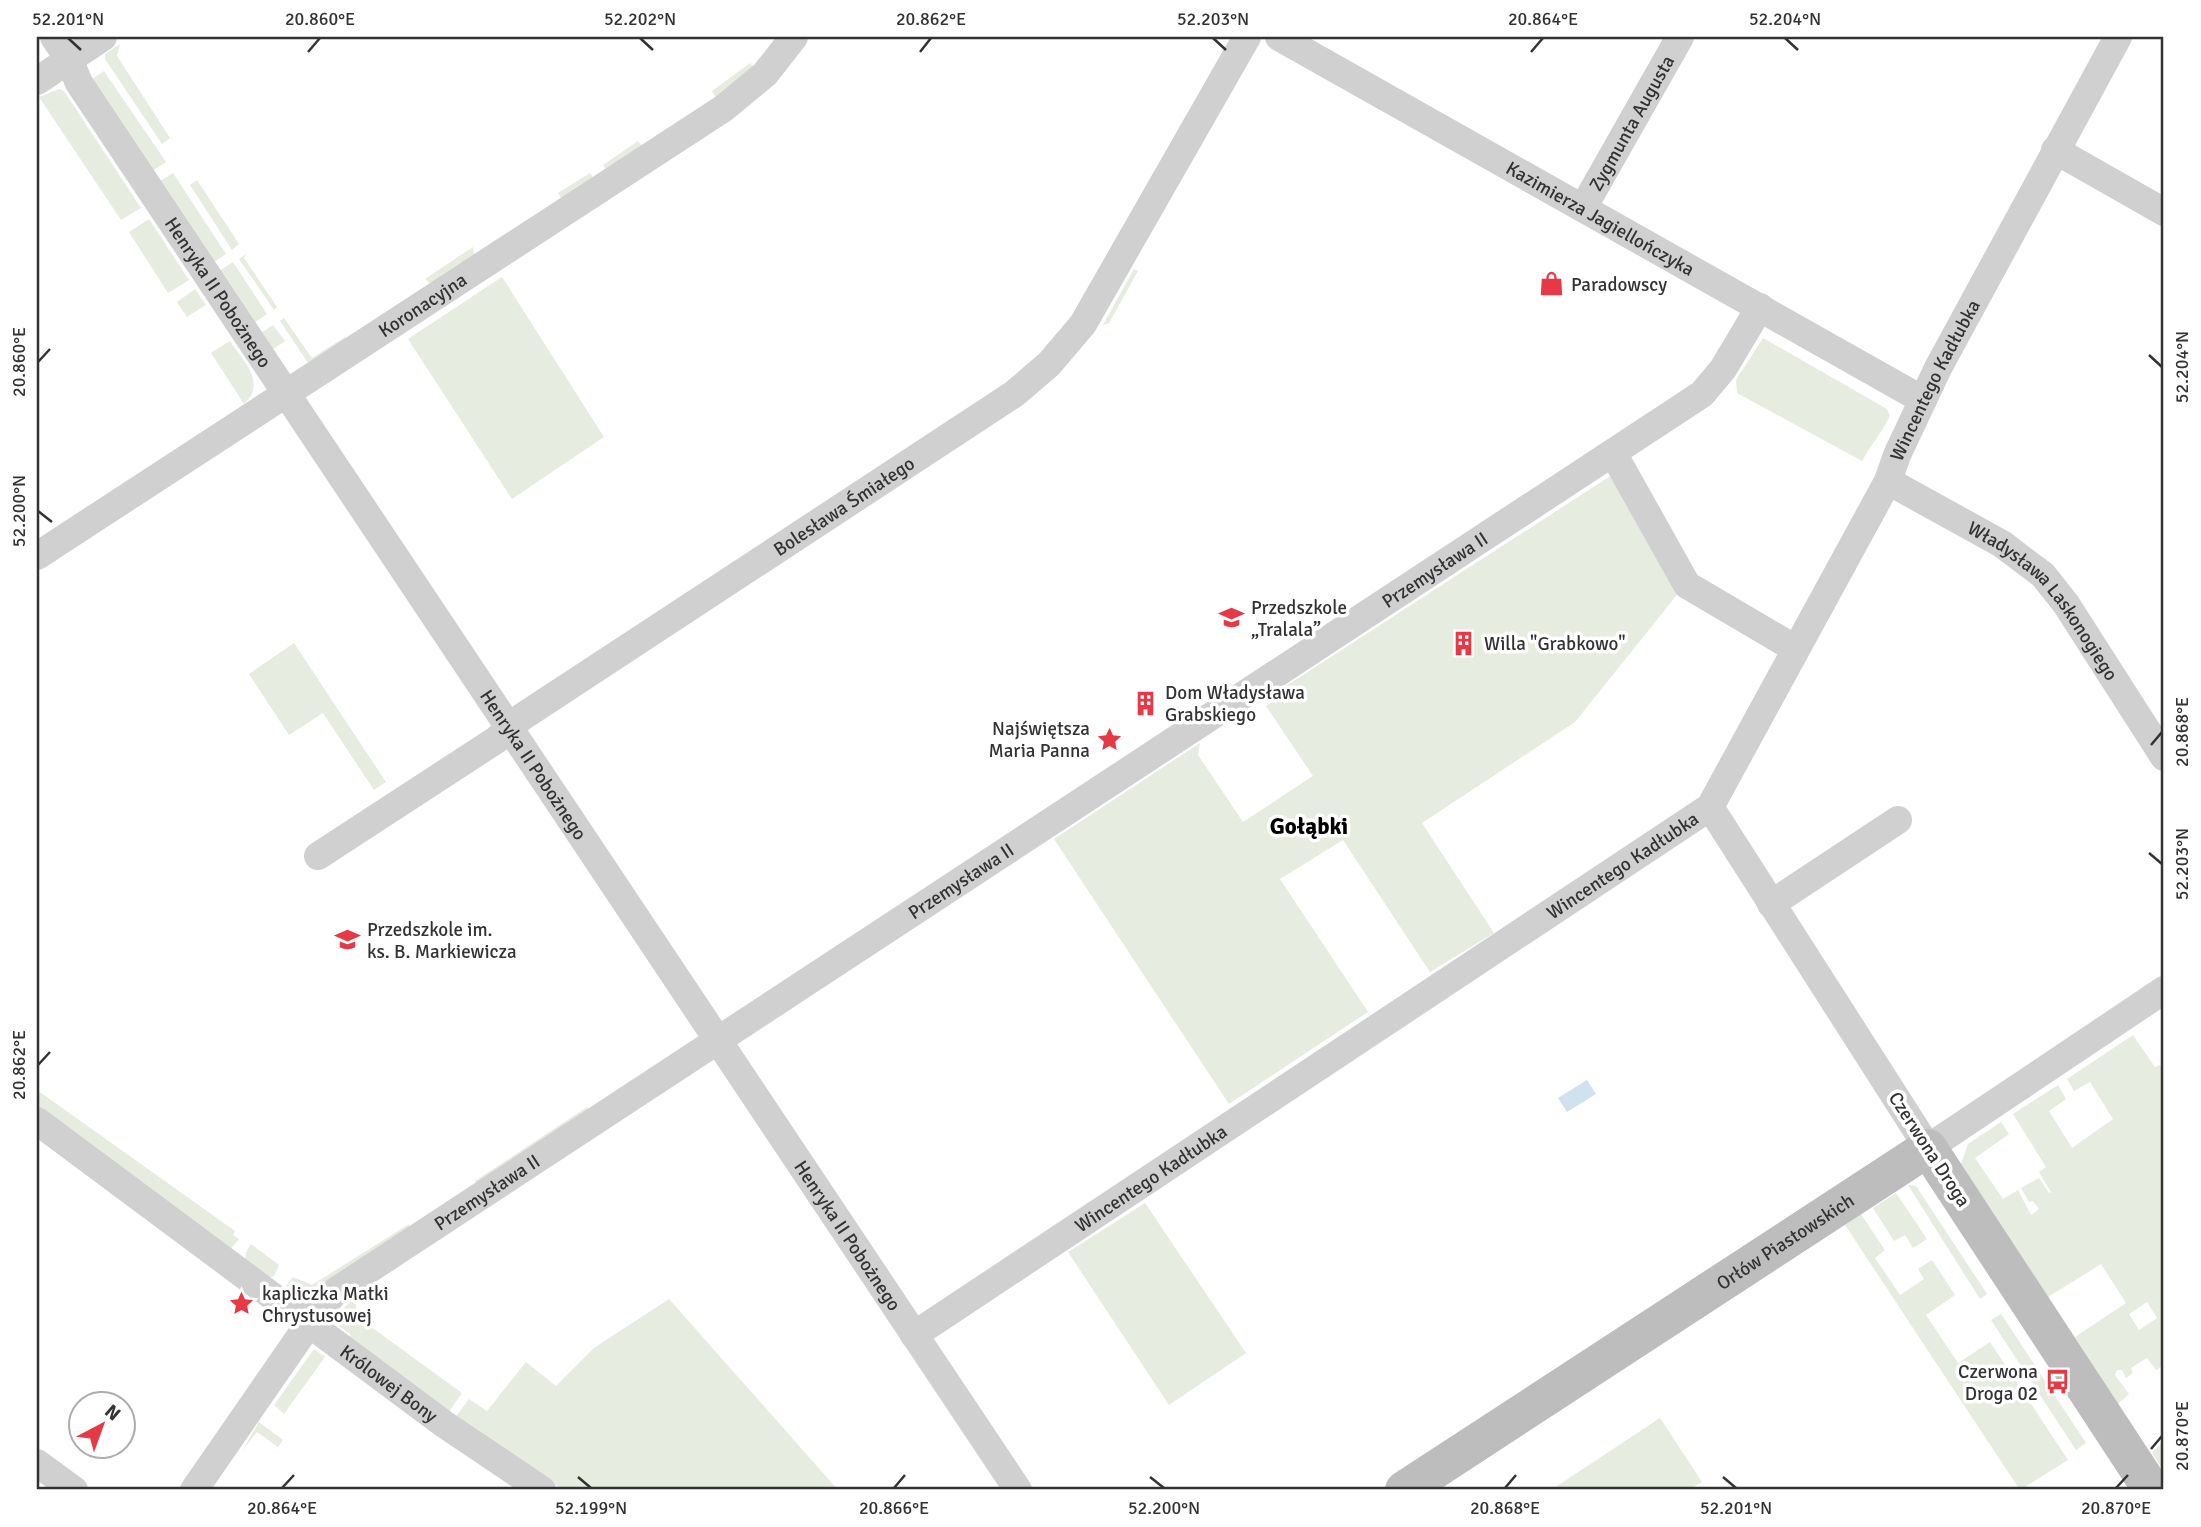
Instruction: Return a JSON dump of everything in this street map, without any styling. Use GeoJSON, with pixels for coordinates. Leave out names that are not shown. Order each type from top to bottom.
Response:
{"type":"FeatureCollection","features":[{"type":"Feature","properties":{"kind":"street"},"geometry":{"type":"LineString","coordinates":[[37,81],[62,48],[103,37]]}},
{"type":"Feature","properties":{"kind":"street","name":"Koronacyjna"},"geometry":{"type":"LineString","coordinates":[[37,556],[724,108],[765,74],[794,37]]}},
{"type":"Feature","properties":{"kind":"street","name":"Bolesława Śmiałego"},"geometry":{"type":"LineString","coordinates":[[318,856],[803,530],[1014,394],[1049,364],[1087,317],[1247,37]]}},
{"type":"Feature","properties":{"kind":"street","name":"Kazimierza Jagiellończyka"},"geometry":{"type":"LineString","coordinates":[[1279,37],[1923,400]]}},
{"type":"Feature","properties":{"kind":"street","name":"Zygmunta Augusta"},"geometry":{"type":"LineString","coordinates":[[1583,208],[1680,37]]}},
{"type":"Feature","properties":{"kind":"street","name":"Wincentego Kadłubka"},"geometry":{"type":"LineString","coordinates":[[914,1335],[1710,807],[1794,648],[1888,481],[1923,400],[2118,37]]}},
{"type":"Feature","properties":{"kind":"street","name":"Henryka II Pobożnego"},"geometry":{"type":"LineString","coordinates":[[62,48],[79,83],[1018,1490]]}},
{"type":"Feature","properties":{"kind":"street"},"geometry":{"type":"LineString","coordinates":[[2055,150],[2164,212]]}},
{"type":"Feature","properties":{"kind":"street","name":"Przemysława II"},"geometry":{"type":"LineString","coordinates":[[194,1490],[336,1291],[1712,386],[1760,307]]}},
{"type":"Feature","properties":{"kind":"street"},"geometry":{"type":"LineString","coordinates":[[1613,453],[1688,585],[1794,648]]}},
{"type":"Feature","properties":{"kind":"street","name":"Władysława Laskonogiego"},"geometry":{"type":"LineString","coordinates":[[1888,481],[2002,544],[2043,575],[2066,604],[2164,757]]}},
{"type":"Feature","properties":{"kind":"street","name":"Czerwona Droga"},"geometry":{"type":"LineString","coordinates":[[1710,807],[1928,1148],[2152,1490]]}},
{"type":"Feature","properties":{"kind":"street"},"geometry":{"type":"LineString","coordinates":[[1771,904],[1898,820]]}},
{"type":"Feature","properties":{"kind":"street","name":"Orłów Piastowskich"},"geometry":{"type":"LineString","coordinates":[[1404,1490],[1928,1148],[2164,990]]}},
{"type":"Feature","properties":{"kind":"street","name":"Królowej Bony"},"geometry":{"type":"LineString","coordinates":[[37,1121],[444,1424],[542,1490]]}},
{"type":"Feature","properties":{"kind":"street"},"geometry":{"type":"LineString","coordinates":[[37,1463],[74,1490]]}},
{"type":"Feature","properties":{"kind":"shaded area"},"geometry":{"type":"Polygon","coordinates":[[[120,44],[117,56],[170,138],[162,144],[105,59],[105,54],[120,44]]]}},
{"type":"Feature","properties":{"kind":"shaded area"},"geometry":{"type":"Polygon","coordinates":[[[750,63],[755,70],[717,100],[712,91],[750,63]]]}},
{"type":"Feature","properties":{"kind":"shaded area"},"geometry":{"type":"Polygon","coordinates":[[[104,71],[166,162],[151,172],[89,81],[104,71]]]}},
{"type":"Feature","properties":{"kind":"shaded area"},"geometry":{"type":"Polygon","coordinates":[[[59,89],[64,91],[141,208],[121,220],[39,97],[59,89]]]}},
{"type":"Feature","properties":{"kind":"shaded area"},"geometry":{"type":"Polygon","coordinates":[[[638,141],[642,146],[608,172],[603,165],[638,141]]]}},
{"type":"Feature","properties":{"kind":"shaded area"},"geometry":{"type":"Polygon","coordinates":[[[173,173],[226,254],[211,264],[157,183],[173,173]]]}},
{"type":"Feature","properties":{"kind":"shaded area"},"geometry":{"type":"Polygon","coordinates":[[[590,173],[595,180],[561,198],[558,193],[590,173]]]}},
{"type":"Feature","properties":{"kind":"shaded area"},"geometry":{"type":"Polygon","coordinates":[[[197,180],[239,244],[232,250],[190,185],[197,180]]]}},
{"type":"Feature","properties":{"kind":"shaded area"},"geometry":{"type":"Polygon","coordinates":[[[149,219],[189,280],[168,293],[129,232],[149,219]]]}},
{"type":"Feature","properties":{"kind":"shaded area"},"geometry":{"type":"Polygon","coordinates":[[[473,247],[474,256],[431,284],[425,279],[473,247]]]}},
{"type":"Feature","properties":{"kind":"shaded area"},"geometry":{"type":"Polygon","coordinates":[[[246,254],[244,258],[277,307],[274,310],[239,259],[246,254]]]}},
{"type":"Feature","properties":{"kind":"shaded area"},"geometry":{"type":"Polygon","coordinates":[[[233,262],[267,314],[251,325],[216,273],[233,262]]]}},
{"type":"Feature","properties":{"kind":"shaded area"},"geometry":{"type":"Polygon","coordinates":[[[1134,269],[1138,271],[1109,323],[1103,325],[1134,269]]]}},
{"type":"Feature","properties":{"kind":"shaded area"},"geometry":{"type":"Polygon","coordinates":[[[502,277],[604,437],[512,499],[408,339],[502,277]]]}},
{"type":"Feature","properties":{"kind":"shaded area"},"geometry":{"type":"Polygon","coordinates":[[[195,289],[206,305],[187,317],[177,302],[195,289]]]}},
{"type":"Feature","properties":{"kind":"shaded area"},"geometry":{"type":"Polygon","coordinates":[[[284,318],[312,358],[345,337],[349,342],[310,366],[280,321],[284,318]]]}},
{"type":"Feature","properties":{"kind":"shaded area"},"geometry":{"type":"Polygon","coordinates":[[[273,325],[285,341],[269,352],[258,335],[273,325]]]}},
{"type":"Feature","properties":{"kind":"shaded area"},"geometry":{"type":"Polygon","coordinates":[[[1763,338],[1887,409],[1890,416],[1862,461],[1737,393],[1736,380],[1763,338]]]}},
{"type":"Feature","properties":{"kind":"shaded area"},"geometry":{"type":"Polygon","coordinates":[[[230,341],[247,365],[253,380],[251,396],[244,404],[211,353],[230,341]]]}},
{"type":"Feature","properties":{"kind":"shaded area"},"geometry":{"type":"Polygon","coordinates":[[[1615,473],[1680,591],[1575,722],[1422,823],[1494,933],[1430,972],[1343,840],[1280,879],[1368,1012],[1229,1104],[1054,839],[1200,743],[1198,755],[1243,822],[1313,776],[1266,706],[1278,697],[1286,686],[1615,473]]]}},
{"type":"Feature","properties":{"kind":"shaded area"},"geometry":{"type":"Polygon","coordinates":[[[294,643],[386,782],[374,790],[323,713],[289,735],[249,674],[294,643]]]}},
{"type":"Feature","properties":{"kind":"shaded area"},"geometry":{"type":"Polygon","coordinates":[[[2133,1035],[2155,1067],[2164,1064],[2164,1365],[2156,1370],[2147,1358],[2131,1368],[2133,1373],[2126,1378],[2122,1370],[2117,1370],[2115,1375],[2129,1394],[2118,1404],[2075,1337],[2126,1303],[2101,1264],[2048,1297],[1961,1164],[1968,1144],[2001,1122],[2009,1134],[1975,1158],[2003,1199],[2018,1190],[2031,1215],[2039,1209],[2033,1201],[2029,1202],[2021,1188],[2039,1178],[2049,1193],[2051,1192],[2039,1172],[2046,1167],[2013,1114],[2058,1085],[2066,1099],[2049,1111],[2072,1148],[2113,1119],[2090,1082],[2074,1091],[2067,1079],[2133,1035]],[[2147,1302],[2129,1314],[2139,1330],[2157,1318],[2147,1302]]]}},
{"type":"Feature","properties":{"kind":"shaded area"},"geometry":{"type":"Polygon","coordinates":[[[37,1090],[235,1231],[233,1235],[239,1239],[230,1250],[37,1108],[37,1090]]]}},
{"type":"Feature","properties":{"kind":"shaded area"},"geometry":{"type":"Polygon","coordinates":[[[587,1107],[589,1111],[478,1186],[475,1181],[587,1107]]]}},
{"type":"Feature","properties":{"kind":"shaded area"},"geometry":{"type":"Polygon","coordinates":[[[1908,1185],[1916,1186],[1987,1294],[1980,1299],[1908,1185]]]}},
{"type":"Feature","properties":{"kind":"shaded area"},"geometry":{"type":"Polygon","coordinates":[[[1896,1193],[1927,1239],[1913,1248],[1905,1235],[1894,1241],[1873,1208],[1896,1193]]]}},
{"type":"Feature","properties":{"kind":"shaded area"},"geometry":{"type":"Polygon","coordinates":[[[1145,1203],[1246,1353],[1169,1405],[1068,1252],[1145,1203]]]}},
{"type":"Feature","properties":{"kind":"shaded area"},"geometry":{"type":"Polygon","coordinates":[[[1861,1214],[1885,1250],[1875,1258],[1900,1295],[1924,1279],[1918,1269],[1932,1260],[1955,1295],[1926,1315],[1958,1363],[1990,1342],[2068,1460],[2020,1490],[1845,1225],[1861,1214]]]}},
{"type":"Feature","properties":{"kind":"shaded area"},"geometry":{"type":"Polygon","coordinates":[[[409,1224],[408,1232],[316,1298],[305,1303],[285,1292],[293,1277],[312,1285],[409,1224]]]}},
{"type":"Feature","properties":{"kind":"shaded area"},"geometry":{"type":"Polygon","coordinates":[[[251,1244],[279,1265],[274,1276],[267,1279],[245,1262],[246,1252],[251,1244]]]}},
{"type":"Feature","properties":{"kind":"shaded area"},"geometry":{"type":"Polygon","coordinates":[[[356,1297],[356,1316],[462,1393],[448,1413],[347,1340],[351,1335],[339,1326],[337,1314],[356,1297]]]}},
{"type":"Feature","properties":{"kind":"shaded area"},"geometry":{"type":"Polygon","coordinates":[[[669,1299],[838,1490],[563,1490],[455,1418],[469,1399],[487,1411],[526,1362],[556,1386],[594,1348],[669,1299]]]}},
{"type":"Feature","properties":{"kind":"shaded area"},"geometry":{"type":"Polygon","coordinates":[[[2001,1314],[2086,1443],[2076,1450],[1991,1320],[2001,1314]]]}},
{"type":"Feature","properties":{"kind":"shaded area"},"geometry":{"type":"Polygon","coordinates":[[[314,1349],[325,1357],[284,1414],[274,1405],[314,1349]]]}},
{"type":"Feature","properties":{"kind":"shaded area"},"geometry":{"type":"Polygon","coordinates":[[[1660,1418],[1702,1482],[1688,1490],[1551,1490],[1660,1418]]]}},
{"type":"Feature","properties":{"kind":"shaded area"},"geometry":{"type":"Polygon","coordinates":[[[259,1422],[283,1440],[278,1447],[257,1432],[242,1451],[259,1422]]]}},
{"type":"Feature","properties":{"kind":"shaded area"},"geometry":{"type":"Polygon","coordinates":[[[2163,1441],[2164,1443],[2164,1472],[2152,1453],[2163,1441]]]}},
{"type":"Feature","properties":{"kind":"water"},"geometry":{"type":"Polygon","coordinates":[[[1587,1080],[1596,1094],[1567,1112],[1558,1098],[1587,1080]]]}},
{"type":"Feature","properties":{"kind":"place","name":"Paradowscy"},"geometry":{"type":"Point","coordinates":[1551,284]}},
{"type":"Feature","properties":{"kind":"place","name":"Przedszkole „Tralala”"},"geometry":{"type":"Point","coordinates":[1231,618]}},
{"type":"Feature","properties":{"kind":"place","name":"Willa \"Grabkowo\""},"geometry":{"type":"Point","coordinates":[1464,643]}},
{"type":"Feature","properties":{"kind":"place","name":"Dom Władysława Grabskiego"},"geometry":{"type":"Point","coordinates":[1145,703]}},
{"type":"Feature","properties":{"kind":"place","name":"Najświętsza Maria Panna"},"geometry":{"type":"Point","coordinates":[1110,739]}},
{"type":"Feature","properties":{"kind":"place","name":"Przedszkole im. ks. B. Markiewicza"},"geometry":{"type":"Point","coordinates":[347,940]}},
{"type":"Feature","properties":{"kind":"place","name":"kapliczka Matki Chrystusowej"},"geometry":{"type":"Point","coordinates":[242,1304]}},
{"type":"Feature","properties":{"kind":"place","name":"Czerwona Droga 02"},"geometry":{"type":"Point","coordinates":[2058,1382]}},
{"type":"Feature","properties":{"kind":"district","name":"Gołąbki"},"geometry":{"type":"Point","coordinates":[1309,826]}}]}
